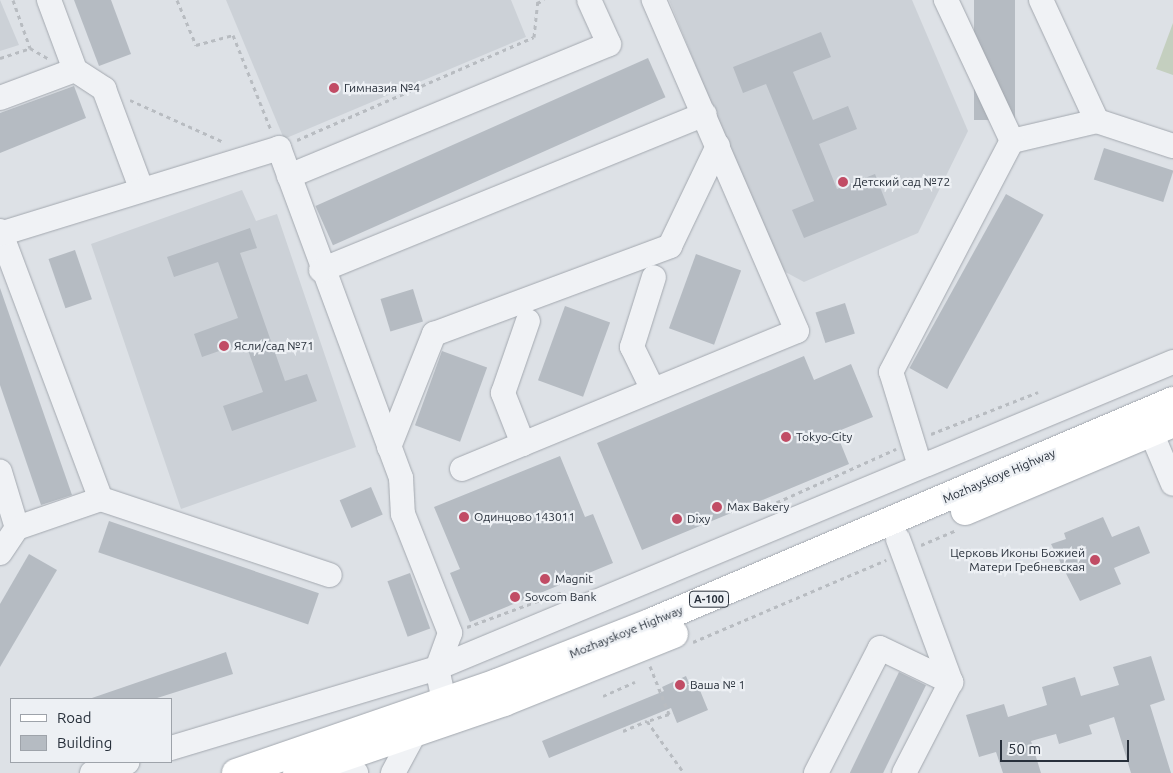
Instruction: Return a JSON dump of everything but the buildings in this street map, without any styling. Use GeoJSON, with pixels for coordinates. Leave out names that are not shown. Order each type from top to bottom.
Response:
{"type":"FeatureCollection","features":[{"type":"Feature","properties":{"kind":"main road","name":"Mozhayskoye Highway"},"geometry":{"type":"LineString","coordinates":[[236,773],[444,701],[652,622],[1173,401]]}},
{"type":"Feature","properties":{"kind":"main road","name":"Mozhayskoye Highway"},"geometry":{"type":"LineString","coordinates":[[309,769],[414,734],[901,546],[1162,428]]}},
{"type":"Feature","properties":{"kind":"street"},"geometry":{"type":"LineString","coordinates":[[49,0],[72,71],[104,90],[141,188]]}},
{"type":"Feature","properties":{"kind":"street"},"geometry":{"type":"LineString","coordinates":[[289,176],[609,44],[588,0]]}},
{"type":"Feature","properties":{"kind":"street"},"geometry":{"type":"LineString","coordinates":[[462,469],[797,331],[705,114],[654,0]]}},
{"type":"Feature","properties":{"kind":"street"},"geometry":{"type":"LineString","coordinates":[[946,0],[1012,141]]}},
{"type":"Feature","properties":{"kind":"street"},"geometry":{"type":"LineString","coordinates":[[1041,0],[1097,121]]}},
{"type":"Feature","properties":{"kind":"street"},"geometry":{"type":"LineString","coordinates":[[0,98],[72,71]]}},
{"type":"Feature","properties":{"kind":"street"},"geometry":{"type":"LineString","coordinates":[[321,270],[705,114]]}},
{"type":"Feature","properties":{"kind":"street"},"geometry":{"type":"LineString","coordinates":[[920,466],[890,372],[1012,141],[1097,121],[1173,146]]}},
{"type":"Feature","properties":{"kind":"street"},"geometry":{"type":"LineString","coordinates":[[101,499],[0,233],[141,188],[275,138],[321,270],[401,478],[403,514],[450,633],[437,668],[444,701]]}},
{"type":"Feature","properties":{"kind":"street"},"geometry":{"type":"LineString","coordinates":[[389,447],[434,334],[670,246],[718,146]]}},
{"type":"Feature","properties":{"kind":"street"},"geometry":{"type":"LineString","coordinates":[[653,390],[632,347],[654,277]]}},
{"type":"Feature","properties":{"kind":"street"},"geometry":{"type":"LineString","coordinates":[[522,444],[503,392],[528,321]]}},
{"type":"Feature","properties":{"kind":"street"},"geometry":{"type":"LineString","coordinates":[[172,748],[437,668],[1173,362]]}},
{"type":"Feature","properties":{"kind":"street"},"geometry":{"type":"LineString","coordinates":[[1162,428],[1173,484]]}},
{"type":"Feature","properties":{"kind":"street"},"geometry":{"type":"LineString","coordinates":[[0,472],[17,528]]}},
{"type":"Feature","properties":{"kind":"street"},"geometry":{"type":"LineString","coordinates":[[0,553],[17,528],[101,499],[330,575]]}},
{"type":"Feature","properties":{"kind":"street"},"geometry":{"type":"LineString","coordinates":[[901,546],[951,682],[904,773]]}},
{"type":"Feature","properties":{"kind":"street"},"geometry":{"type":"LineString","coordinates":[[816,773],[880,648],[951,682]]}},
{"type":"Feature","properties":{"kind":"street"},"geometry":{"type":"LineString","coordinates":[[393,773],[414,734]]}},
{"type":"Feature","properties":{"kind":"street"},"geometry":{"type":"LineString","coordinates":[[92,773],[124,763]]}},
{"type":"Feature","properties":{"kind":"street"},"geometry":{"type":"LineString","coordinates":[[309,769],[356,773]]}},
{"type":"Feature","properties":{"kind":"path"},"geometry":{"type":"LineString","coordinates":[[13,0],[30,48],[72,71]]}},
{"type":"Feature","properties":{"kind":"path"},"geometry":{"type":"LineString","coordinates":[[177,0],[196,45],[233,35],[275,138]]}},
{"type":"Feature","properties":{"kind":"path"},"geometry":{"type":"LineString","coordinates":[[275,138],[534,36],[538,1],[544,0]]}},
{"type":"Feature","properties":{"kind":"path"},"geometry":{"type":"LineString","coordinates":[[0,58],[30,48]]}},
{"type":"Feature","properties":{"kind":"path"},"geometry":{"type":"LineString","coordinates":[[104,90],[222,143],[230,140]]}},
{"type":"Feature","properties":{"kind":"path"},"geometry":{"type":"LineString","coordinates":[[263,130],[275,138]]}},
{"type":"Feature","properties":{"kind":"path"},"geometry":{"type":"LineString","coordinates":[[752,513],[912,442],[1038,392]]}},
{"type":"Feature","properties":{"kind":"path"},"geometry":{"type":"LineString","coordinates":[[683,646],[901,546],[967,526]]}},
{"type":"Feature","properties":{"kind":"path"},"geometry":{"type":"LineString","coordinates":[[450,633],[574,587]]}},
{"type":"Feature","properties":{"kind":"path"},"geometry":{"type":"LineString","coordinates":[[624,731],[669,714],[648,661],[657,657]]}},
{"type":"Feature","properties":{"kind":"path"},"geometry":{"type":"LineString","coordinates":[[603,696],[635,682]]}},
{"type":"Feature","properties":{"kind":"path"},"geometry":{"type":"LineString","coordinates":[[647,721],[684,773]]}},
{"type":"Feature","properties":{"kind":"shaded area"},"geometry":{"type":"Polygon","coordinates":[[[0,0],[19,45],[0,51],[0,0]]]}},
{"type":"Feature","properties":{"kind":"shaded area","name":"Гимназия №4"},"geometry":{"type":"Polygon","coordinates":[[[226,0],[511,0],[526,37],[284,139],[226,0]]]}},
{"type":"Feature","properties":{"kind":"shaded area","name":"Детский сад №72"},"geometry":{"type":"Polygon","coordinates":[[[669,0],[912,0],[968,131],[918,233],[804,282],[778,268],[669,0]]]}},
{"type":"Feature","properties":{"kind":"shaded area","name":"Ясли/сад №71"},"geometry":{"type":"Polygon","coordinates":[[[242,190],[256,221],[277,214],[356,447],[181,509],[91,244],[242,190]]]}},
{"type":"Feature","properties":{"kind":"green space"},"geometry":{"type":"Polygon","coordinates":[[[1173,23],[1173,75],[1156,69],[1173,23]]]}},
{"type":"Feature","properties":{"kind":"place","name":"Гимназия №4"},"geometry":{"type":"Point","coordinates":[334,88]}},
{"type":"Feature","properties":{"kind":"place","name":"Детский сад №72"},"geometry":{"type":"Point","coordinates":[843,182]}},
{"type":"Feature","properties":{"kind":"place","name":"Ясли/сад №71"},"geometry":{"type":"Point","coordinates":[224,346]}},
{"type":"Feature","properties":{"kind":"place","name":"Tokyo-City"},"geometry":{"type":"Point","coordinates":[786,437]}},
{"type":"Feature","properties":{"kind":"place","name":"Max Bakery"},"geometry":{"type":"Point","coordinates":[717,507]}},
{"type":"Feature","properties":{"kind":"place","name":"Одинцово 143011"},"geometry":{"type":"Point","coordinates":[464,517]}},
{"type":"Feature","properties":{"kind":"place","name":"Dixy"},"geometry":{"type":"Point","coordinates":[677,519]}},
{"type":"Feature","properties":{"kind":"place","name":"Церковь Иконы Божией Матери Гребневская"},"geometry":{"type":"Point","coordinates":[1095,560]}},
{"type":"Feature","properties":{"kind":"place","name":"Magnit"},"geometry":{"type":"Point","coordinates":[545,579]}},
{"type":"Feature","properties":{"kind":"place","name":"Sovcom Bank"},"geometry":{"type":"Point","coordinates":[515,597]}},
{"type":"Feature","properties":{"kind":"place","name":"Ваша № 1"},"geometry":{"type":"Point","coordinates":[680,685]}}]}
